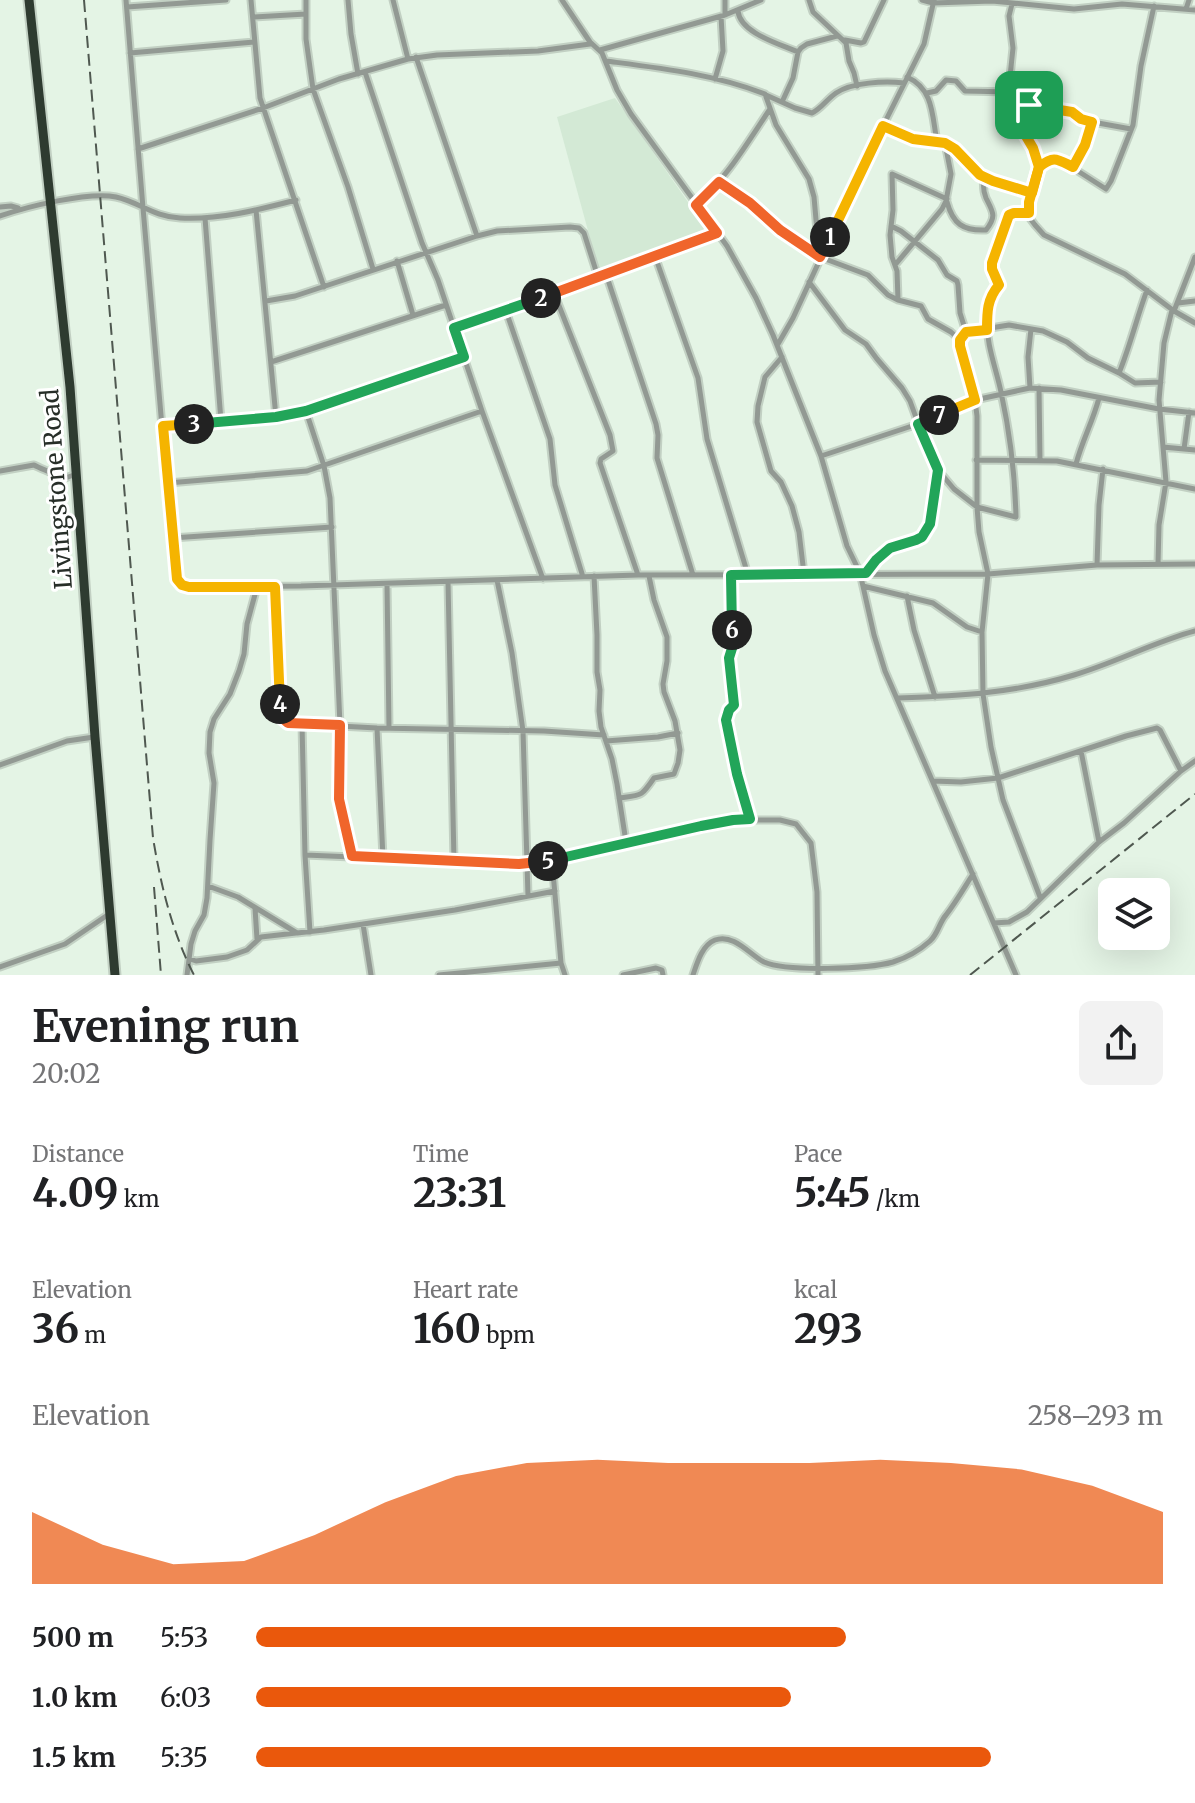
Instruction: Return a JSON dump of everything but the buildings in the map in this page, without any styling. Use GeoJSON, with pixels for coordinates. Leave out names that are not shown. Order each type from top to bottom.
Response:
{"type":"FeatureCollection","features":[{"type":"Feature","properties":{"kind":"highway","name":"Livingstone Road"},"geometry":{"type":"LineString","coordinates":[[29,0],[77,474],[115,975]]}},
{"type":"Feature","properties":{"kind":"street"},"geometry":{"type":"LineString","coordinates":[[226,0],[127,4],[175,573],[182,585],[275,587],[638,575],[988,574],[1097,565],[1195,564]]}},
{"type":"Feature","properties":{"kind":"street"},"geometry":{"type":"LineString","coordinates":[[251,0],[258,87],[263,108],[324,287]]}},
{"type":"Feature","properties":{"kind":"street"},"geometry":{"type":"LineString","coordinates":[[306,0],[306,39],[313,89],[373,269]]}},
{"type":"Feature","properties":{"kind":"street"},"geometry":{"type":"LineString","coordinates":[[348,0],[353,46],[362,73],[543,579]]}},
{"type":"Feature","properties":{"kind":"street"},"geometry":{"type":"LineString","coordinates":[[393,0],[408,59]]}},
{"type":"Feature","properties":{"kind":"street"},"geometry":{"type":"LineString","coordinates":[[562,0],[591,44],[600,50],[631,114],[737,262],[777,345],[821,456],[843,533],[863,573],[863,586],[885,671],[1016,975]]}},
{"type":"Feature","properties":{"kind":"street"},"geometry":{"type":"LineString","coordinates":[[715,79],[722,60],[725,0]]}},
{"type":"Feature","properties":{"kind":"street"},"geometry":{"type":"LineString","coordinates":[[600,50],[723,16],[761,0]]}},
{"type":"Feature","properties":{"kind":"street"},"geometry":{"type":"LineString","coordinates":[[809,0],[813,12],[837,36],[861,43],[884,0]]}},
{"type":"Feature","properties":{"kind":"street"},"geometry":{"type":"LineString","coordinates":[[922,0],[992,1],[1074,9],[1118,2],[1195,10]]}},
{"type":"Feature","properties":{"kind":"street"},"geometry":{"type":"LineString","coordinates":[[1186,9],[1189,0]]}},
{"type":"Feature","properties":{"kind":"street"},"geometry":{"type":"LineString","coordinates":[[777,345],[793,318],[924,44],[933,2]]}},
{"type":"Feature","properties":{"kind":"street"},"geometry":{"type":"LineString","coordinates":[[1012,4],[1009,16],[1013,48],[1011,92],[1035,107],[1072,112],[1081,119],[1131,129]]}},
{"type":"Feature","properties":{"kind":"street"},"geometry":{"type":"LineString","coordinates":[[1039,167],[1055,158],[1106,189],[1131,129],[1154,6]]}},
{"type":"Feature","properties":{"kind":"street"},"geometry":{"type":"LineString","coordinates":[[738,11],[740,21],[752,31],[798,52]]}},
{"type":"Feature","properties":{"kind":"street"},"geometry":{"type":"LineString","coordinates":[[253,17],[306,14]]}},
{"type":"Feature","properties":{"kind":"street"},"geometry":{"type":"LineString","coordinates":[[782,102],[796,71],[798,52],[807,44],[837,36]]}},
{"type":"Feature","properties":{"kind":"street"},"geometry":{"type":"LineString","coordinates":[[844,40],[857,86]]}},
{"type":"Feature","properties":{"kind":"street"},"geometry":{"type":"LineString","coordinates":[[130,53],[254,42]]}},
{"type":"Feature","properties":{"kind":"street"},"geometry":{"type":"LineString","coordinates":[[138,149],[416,57],[538,51],[591,44]]}},
{"type":"Feature","properties":{"kind":"street"},"geometry":{"type":"LineString","coordinates":[[416,57],[477,236]]}},
{"type":"Feature","properties":{"kind":"street"},"geometry":{"type":"LineString","coordinates":[[606,61],[685,71],[732,82],[812,113],[838,91],[906,80],[923,86],[927,93],[937,142]]}},
{"type":"Feature","properties":{"kind":"street"},"geometry":{"type":"LineString","coordinates":[[927,93],[936,91],[943,82],[951,79],[965,91],[1011,92]]}},
{"type":"Feature","properties":{"kind":"street"},"geometry":{"type":"LineString","coordinates":[[765,94],[776,125],[809,179],[817,231],[827,244]]}},
{"type":"Feature","properties":{"kind":"street"},"geometry":{"type":"LineString","coordinates":[[1018,99],[1020,126],[1033,148],[1039,167],[1029,217],[1044,235],[1125,274],[1195,323]]}},
{"type":"Feature","properties":{"kind":"street"},"geometry":{"type":"LineString","coordinates":[[696,205],[734,164],[770,109]]}},
{"type":"Feature","properties":{"kind":"street"},"geometry":{"type":"LineString","coordinates":[[1073,167],[1085,145],[1092,122]]}},
{"type":"Feature","properties":{"kind":"street"},"geometry":{"type":"LineString","coordinates":[[883,126],[906,137],[945,143],[984,177],[1032,193]]}},
{"type":"Feature","properties":{"kind":"street"},"geometry":{"type":"LineString","coordinates":[[945,143],[951,174],[947,200],[949,212],[965,229],[986,230],[992,220],[994,209],[985,194],[984,177]]}},
{"type":"Feature","properties":{"kind":"street"},"geometry":{"type":"LineString","coordinates":[[898,300],[897,271],[891,245],[892,174],[947,200]]}},
{"type":"Feature","properties":{"kind":"street"},"geometry":{"type":"LineString","coordinates":[[719,182],[820,257],[868,275],[888,295],[921,306],[928,319],[960,340]]}},
{"type":"Feature","properties":{"kind":"street"},"geometry":{"type":"LineString","coordinates":[[0,216],[51,202],[109,196],[168,217],[205,218],[296,200]]}},
{"type":"Feature","properties":{"kind":"street"},"geometry":{"type":"LineString","coordinates":[[895,265],[947,200]]}},
{"type":"Feature","properties":{"kind":"street"},"geometry":{"type":"LineString","coordinates":[[0,207],[20,209]]}},
{"type":"Feature","properties":{"kind":"street"},"geometry":{"type":"LineString","coordinates":[[256,210],[276,417]]}},
{"type":"Feature","properties":{"kind":"street"},"geometry":{"type":"LineString","coordinates":[[809,282],[845,330],[866,344],[902,388],[938,470],[954,489],[977,507],[1016,517],[1002,394],[987,330],[988,301],[999,285],[992,263],[1004,224],[1009,215],[1029,213]]}},
{"type":"Feature","properties":{"kind":"street"},"geometry":{"type":"LineString","coordinates":[[205,218],[221,421]]}},
{"type":"Feature","properties":{"kind":"street"},"geometry":{"type":"LineString","coordinates":[[891,226],[936,259],[947,275],[957,281],[960,313],[966,332]]}},
{"type":"Feature","properties":{"kind":"street"},"geometry":{"type":"LineString","coordinates":[[266,301],[295,296],[497,231],[579,228],[584,233],[598,277]]}},
{"type":"Feature","properties":{"kind":"street"},"geometry":{"type":"LineString","coordinates":[[454,328],[717,233]]}},
{"type":"Feature","properties":{"kind":"street"},"geometry":{"type":"LineString","coordinates":[[655,256],[698,378],[707,439],[748,575]]}},
{"type":"Feature","properties":{"kind":"street"},"geometry":{"type":"LineString","coordinates":[[1158,564],[1159,525],[1166,482],[1159,409],[1164,343],[1173,310],[1195,257]]}},
{"type":"Feature","properties":{"kind":"street"},"geometry":{"type":"LineString","coordinates":[[397,261],[413,315]]}},
{"type":"Feature","properties":{"kind":"street"},"geometry":{"type":"LineString","coordinates":[[606,274],[656,424],[657,458],[693,575]]}},
{"type":"Feature","properties":{"kind":"street"},"geometry":{"type":"LineString","coordinates":[[1119,373],[1147,290]]}},
{"type":"Feature","properties":{"kind":"street"},"geometry":{"type":"LineString","coordinates":[[554,293],[610,435],[613,451],[600,463],[638,575]]}},
{"type":"Feature","properties":{"kind":"street"},"geometry":{"type":"LineString","coordinates":[[1178,303],[1195,301]]}},
{"type":"Feature","properties":{"kind":"street"},"geometry":{"type":"LineString","coordinates":[[271,362],[446,305]]}},
{"type":"Feature","properties":{"kind":"street"},"geometry":{"type":"LineString","coordinates":[[506,311],[550,439],[555,485],[583,577]]}},
{"type":"Feature","properties":{"kind":"street"},"geometry":{"type":"LineString","coordinates":[[1040,897],[1003,800],[983,694],[982,632],[988,574],[977,507],[977,416],[960,340],[966,332],[1009,325],[1043,331],[1135,383],[1161,382]]}},
{"type":"Feature","properties":{"kind":"street"},"geometry":{"type":"LineString","coordinates":[[1030,388],[1028,357],[1031,329]]}},
{"type":"Feature","properties":{"kind":"street"},"geometry":{"type":"LineString","coordinates":[[163,426],[276,417],[306,411],[464,357]]}},
{"type":"Feature","properties":{"kind":"street"},"geometry":{"type":"LineString","coordinates":[[782,357],[765,377],[757,422],[771,471],[781,482],[792,506],[804,574]]}},
{"type":"Feature","properties":{"kind":"street"},"geometry":{"type":"LineString","coordinates":[[821,456],[918,424],[975,400],[1030,388],[1061,390],[1192,413],[1184,449]]}},
{"type":"Feature","properties":{"kind":"street"},"geometry":{"type":"LineString","coordinates":[[1039,388],[1040,461]]}},
{"type":"Feature","properties":{"kind":"street"},"geometry":{"type":"LineString","coordinates":[[1076,464],[1099,398]]}},
{"type":"Feature","properties":{"kind":"street"},"geometry":{"type":"LineString","coordinates":[[306,411],[324,466],[332,527],[340,725],[339,799],[352,856]]}},
{"type":"Feature","properties":{"kind":"street"},"geometry":{"type":"LineString","coordinates":[[168,483],[295,473],[324,466],[482,411]]}},
{"type":"Feature","properties":{"kind":"street"},"geometry":{"type":"LineString","coordinates":[[1163,447],[1195,450]]}},
{"type":"Feature","properties":{"kind":"street"},"geometry":{"type":"LineString","coordinates":[[976,460],[1057,461],[1195,489]]}},
{"type":"Feature","properties":{"kind":"street"},"geometry":{"type":"LineString","coordinates":[[0,471],[34,465],[62,479],[77,474]]}},
{"type":"Feature","properties":{"kind":"street"},"geometry":{"type":"LineString","coordinates":[[1097,565],[1103,469]]}},
{"type":"Feature","properties":{"kind":"street"},"geometry":{"type":"LineString","coordinates":[[863,573],[890,548],[925,534],[932,514],[938,470]]}},
{"type":"Feature","properties":{"kind":"street"},"geometry":{"type":"LineString","coordinates":[[172,538],[332,527]]}},
{"type":"Feature","properties":{"kind":"street"},"geometry":{"type":"LineString","coordinates":[[731,575],[733,645],[729,658],[734,705],[726,720],[750,819]]}},
{"type":"Feature","properties":{"kind":"street"},"geometry":{"type":"LineString","coordinates":[[594,576],[599,711],[612,759],[626,842]]}},
{"type":"Feature","properties":{"kind":"street"},"geometry":{"type":"LineString","coordinates":[[619,798],[641,795],[654,778],[674,774],[680,750],[663,684],[667,637],[649,576]]}},
{"type":"Feature","properties":{"kind":"street"},"geometry":{"type":"LineString","coordinates":[[497,580],[523,731],[528,896]]}},
{"type":"Feature","properties":{"kind":"street"},"geometry":{"type":"LineString","coordinates":[[448,582],[454,861]]}},
{"type":"Feature","properties":{"kind":"street"},"geometry":{"type":"LineString","coordinates":[[387,584],[389,728]]}},
{"type":"Feature","properties":{"kind":"street"},"geometry":{"type":"LineString","coordinates":[[863,586],[933,603],[967,627],[982,632]]}},
{"type":"Feature","properties":{"kind":"street"},"geometry":{"type":"LineString","coordinates":[[187,975],[193,936],[205,912],[208,886],[214,783],[210,732],[239,671],[257,587]]}},
{"type":"Feature","properties":{"kind":"street"},"geometry":{"type":"LineString","coordinates":[[275,587],[280,713],[286,722],[377,728],[544,731],[605,738],[658,737],[678,733]]}},
{"type":"Feature","properties":{"kind":"street"},"geometry":{"type":"LineString","coordinates":[[907,596],[935,697]]}},
{"type":"Feature","properties":{"kind":"street"},"geometry":{"type":"LineString","coordinates":[[898,698],[1020,689],[1075,675],[1195,631]]}},
{"type":"Feature","properties":{"kind":"street"},"geometry":{"type":"LineString","coordinates":[[302,724],[310,932]]}},
{"type":"Feature","properties":{"kind":"street"},"geometry":{"type":"LineString","coordinates":[[377,728],[383,858]]}},
{"type":"Feature","properties":{"kind":"street"},"geometry":{"type":"LineString","coordinates":[[933,781],[998,778],[1157,728],[1181,771]]}},
{"type":"Feature","properties":{"kind":"street"},"geometry":{"type":"LineString","coordinates":[[0,765],[67,741],[95,737]]}},
{"type":"Feature","properties":{"kind":"street"},"geometry":{"type":"LineString","coordinates":[[1081,751],[1099,842]]}},
{"type":"Feature","properties":{"kind":"street"},"geometry":{"type":"LineString","coordinates":[[994,923],[1009,922],[1027,912],[1099,842],[1195,761]]}},
{"type":"Feature","properties":{"kind":"street"},"geometry":{"type":"LineString","coordinates":[[305,855],[528,863],[552,861],[733,820],[790,821],[801,829],[811,843],[817,892],[818,972]]}},
{"type":"Feature","properties":{"kind":"street"},"geometry":{"type":"LineString","coordinates":[[552,861],[561,963],[565,975]]}},
{"type":"Feature","properties":{"kind":"street"},"geometry":{"type":"LineString","coordinates":[[693,975],[703,950],[715,940],[723,939],[770,964],[818,972],[894,962],[921,948],[935,936],[973,874]]}},
{"type":"Feature","properties":{"kind":"street"},"geometry":{"type":"LineString","coordinates":[[208,886],[238,897],[297,933]]}},
{"type":"Feature","properties":{"kind":"street"},"geometry":{"type":"LineString","coordinates":[[189,958],[196,961],[227,957],[247,950],[263,936],[363,924],[555,891]]}},
{"type":"Feature","properties":{"kind":"street"},"geometry":{"type":"LineString","coordinates":[[255,908],[257,939]]}},
{"type":"Feature","properties":{"kind":"street"},"geometry":{"type":"LineString","coordinates":[[0,967],[65,944],[110,914]]}},
{"type":"Feature","properties":{"kind":"street"},"geometry":{"type":"LineString","coordinates":[[1001,939],[1009,922]]}},
{"type":"Feature","properties":{"kind":"street"},"geometry":{"type":"LineString","coordinates":[[363,924],[371,975]]}},
{"type":"Feature","properties":{"kind":"street"},"geometry":{"type":"LineString","coordinates":[[439,975],[561,963]]}},
{"type":"Feature","properties":{"kind":"street"},"geometry":{"type":"LineString","coordinates":[[623,975],[656,968],[662,970],[663,975]]}},
{"type":"Feature","properties":{"kind":"shaded area"},"geometry":{"type":"Polygon","coordinates":[[[615,98],[709,232],[599,271],[557,117],[615,98]]]}},
{"type":"Feature","properties":{"kind":"railway"},"geometry":{"type":"LineString","coordinates":[[84,0],[153,838],[168,908],[194,975]]}},
{"type":"Feature","properties":{"kind":"railway"},"geometry":{"type":"LineString","coordinates":[[970,975],[1195,794]]}},
{"type":"Feature","properties":{"kind":"railway"},"geometry":{"type":"LineString","coordinates":[[154,887],[161,975]]}},
{"type":"Feature","properties":{"kind":"route"},"geometry":{"type":"LineString","coordinates":[[1018,99],[1029,105],[1072,112],[1092,122],[1085,145],[1073,167],[1055,158],[1042,164],[1029,202],[1029,213],[1009,215],[1004,224],[992,263],[999,285],[988,301],[987,330],[966,332],[960,340],[975,400],[918,424],[938,470],[930,524],[925,534],[890,548],[866,573],[731,575],[733,645],[729,658],[734,705],[726,720],[750,819],[626,842],[552,861],[519,864],[352,856],[339,799],[340,725],[288,723],[281,717],[275,587],[189,587],[177,579],[163,426],[276,417],[306,411],[464,357],[454,328],[717,233],[696,205],[719,182],[820,257],[883,126],[913,139],[945,143],[980,175],[993,181],[1032,193],[1039,167],[1037,156],[1020,126],[1018,99]]}}]}
